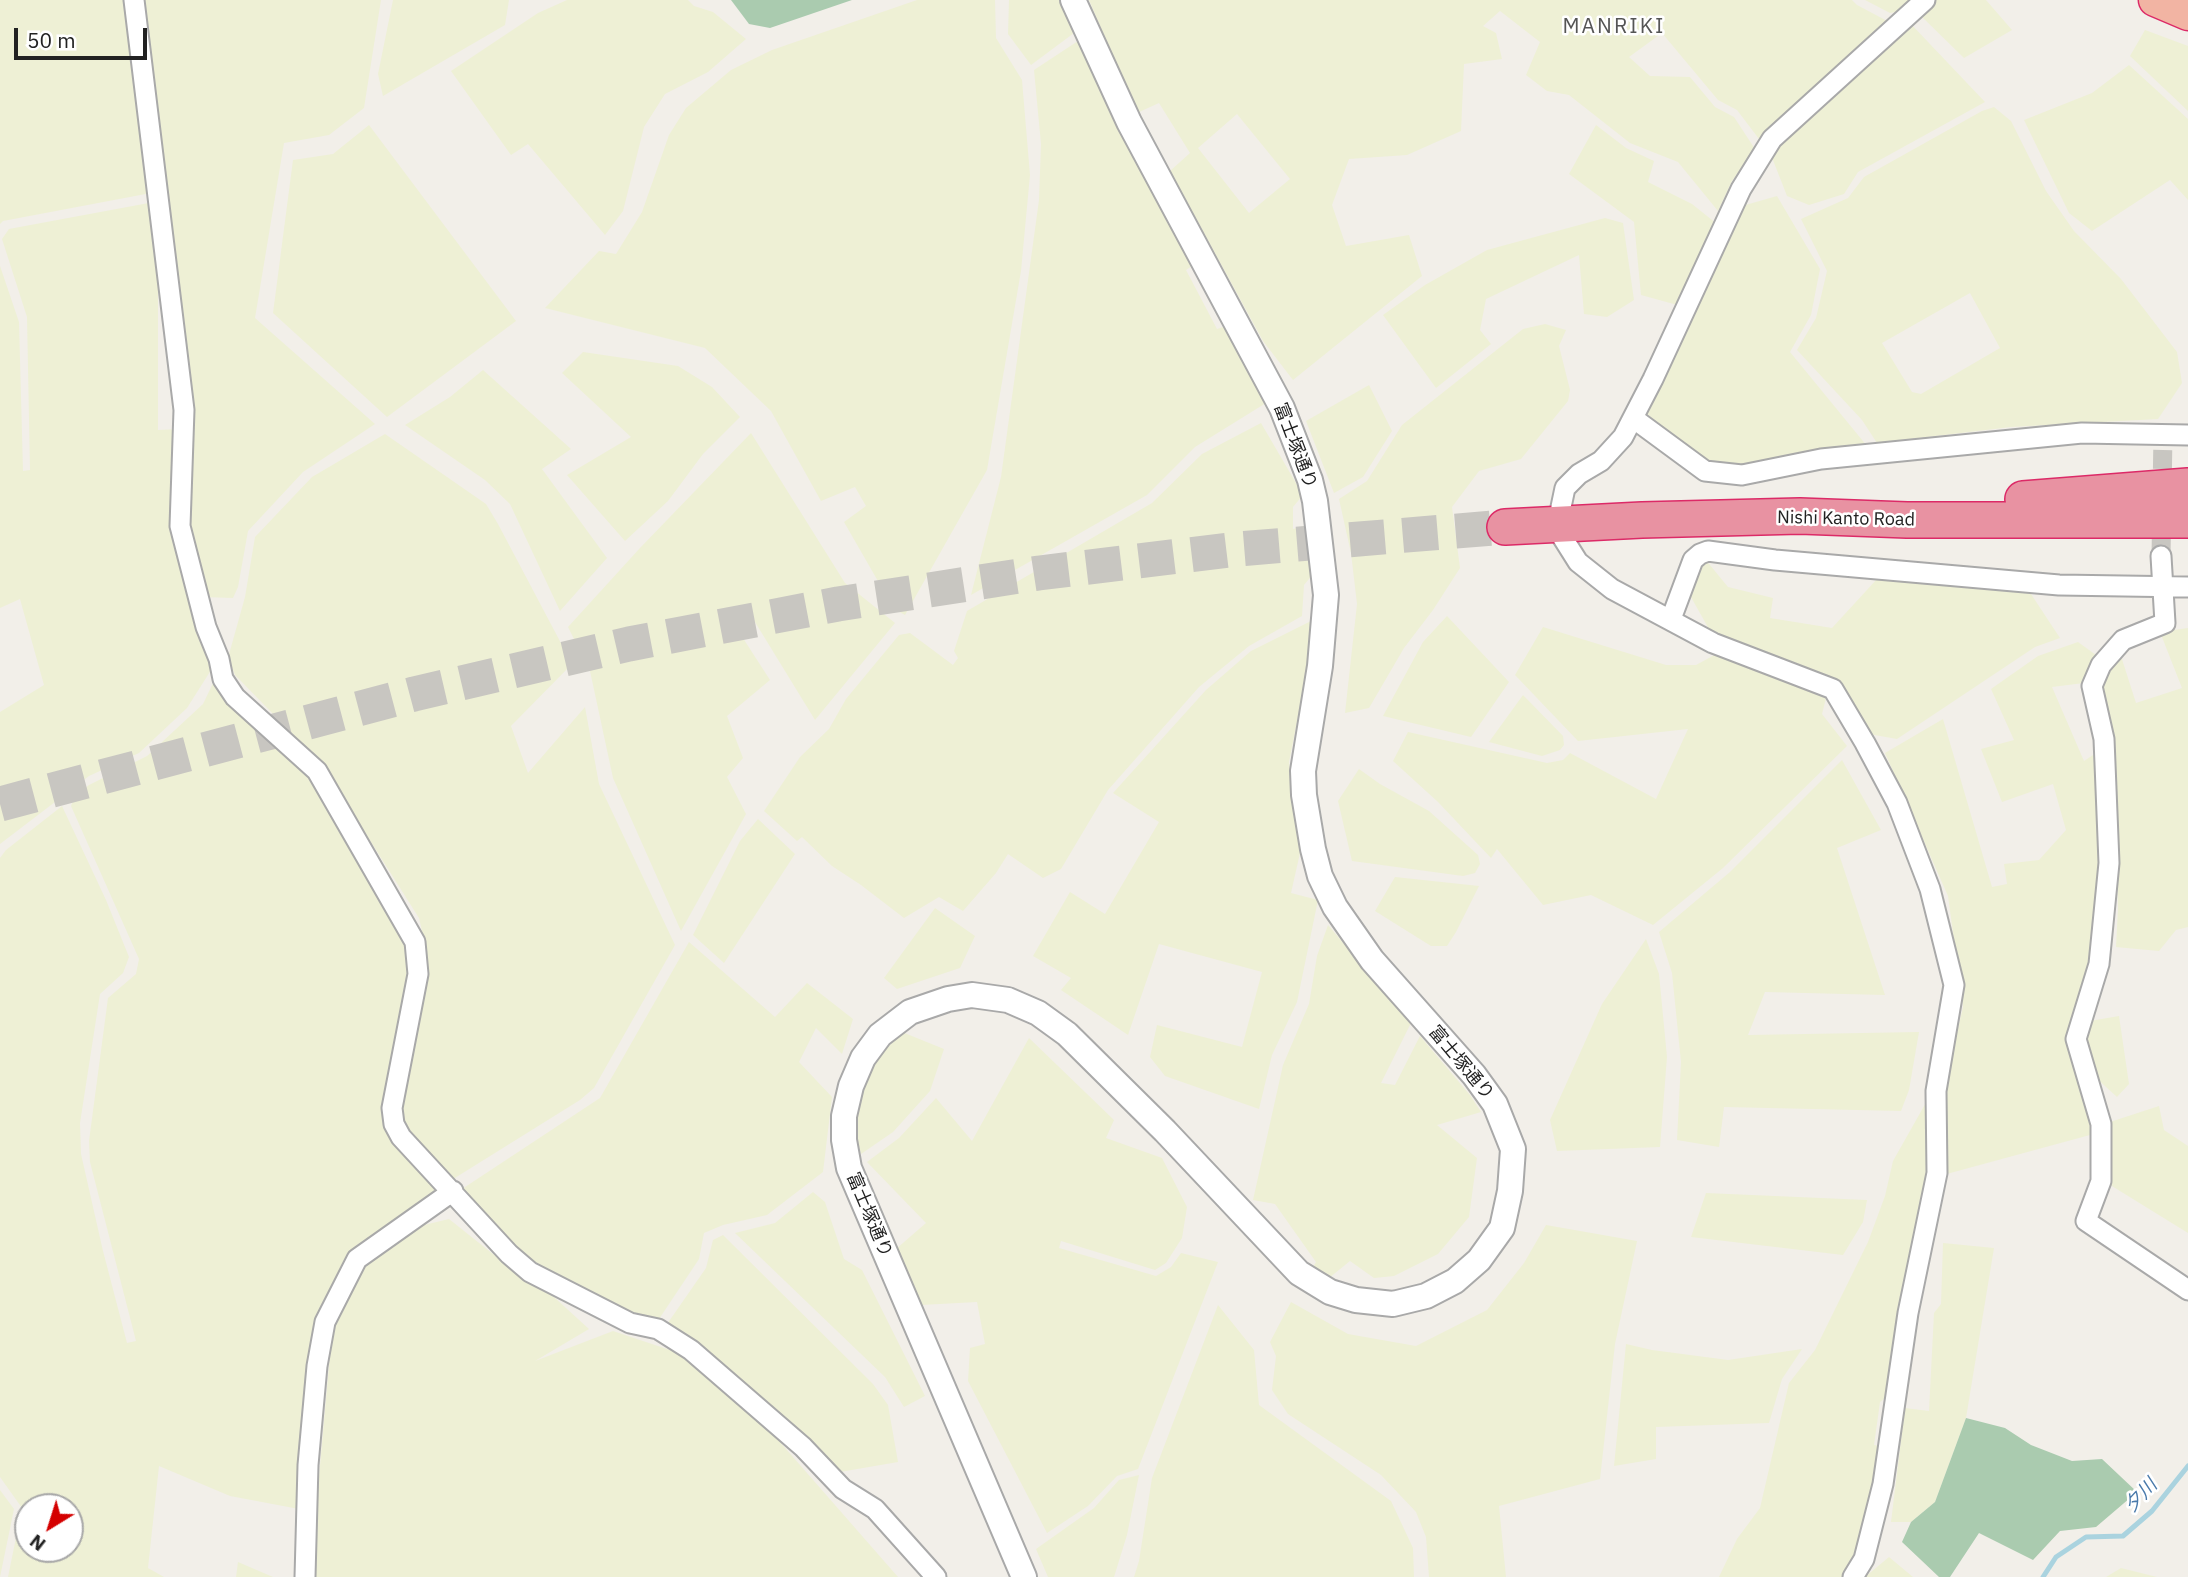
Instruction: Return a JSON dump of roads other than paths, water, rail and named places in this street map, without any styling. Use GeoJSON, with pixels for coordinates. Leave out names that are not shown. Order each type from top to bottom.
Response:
{"type":"FeatureCollection","features":[{"type":"Feature","properties":{"kind":"highway"},"geometry":{"type":"LineString","coordinates":[[2155,0],[2188,14]]}},
{"type":"Feature","properties":{"kind":"highway"},"geometry":{"type":"LineString","coordinates":[[1800,516],[2188,486]]}},
{"type":"Feature","properties":{"kind":"highway","name":"Nishi Kanto Road"},"geometry":{"type":"LineString","coordinates":[[1505,527],[1800,516],[1907,520],[2188,520]]}},
{"type":"Feature","properties":{"kind":"highway"},"geometry":{"type":"LineString","coordinates":[[1907,520],[2174,550]]}},
{"type":"Feature","properties":{"kind":"street"},"geometry":{"type":"LineString","coordinates":[[134,0],[184,410],[180,526],[206,627],[219,659],[223,679],[235,697],[317,771],[415,942],[418,974],[392,1108],[394,1124],[401,1137],[509,1254],[530,1272],[630,1323],[658,1329],[691,1350],[803,1447],[843,1489],[875,1509],[936,1577]]}},
{"type":"Feature","properties":{"kind":"street","name":"富士塚通り"},"geometry":{"type":"LineString","coordinates":[[1024,1577],[849,1168],[844,1140],[844,1116],[848,1096],[863,1058],[880,1035],[910,1012],[948,999],[972,995],[1008,1000],[1038,1013],[1067,1034],[1165,1131],[1298,1273],[1330,1292],[1356,1300],[1393,1304],[1426,1296],[1455,1281],[1479,1260],[1502,1228],[1510,1191],[1513,1149],[1495,1104],[1474,1075],[1372,960],[1335,907],[1320,876],[1309,829],[1303,783],[1320,666],[1326,595],[1315,500],[1310,480],[1282,408],[1129,122],[1073,0]]}},
{"type":"Feature","properties":{"kind":"street"},"geometry":{"type":"LineString","coordinates":[[1561,507],[1565,488],[1579,474],[1601,461],[1623,437],[1741,189],[1772,139],[1925,0]]}},
{"type":"Feature","properties":{"kind":"street"},"geometry":{"type":"LineString","coordinates":[[1633,418],[1705,471],[1742,475],[1821,459],[2082,433],[2188,435]]}},
{"type":"Feature","properties":{"kind":"street"},"geometry":{"type":"LineString","coordinates":[[1561,535],[1578,562],[1612,589],[1713,643],[1833,689],[1897,803],[1930,889],[1954,985],[1936,1091],[1937,1173],[1908,1313],[1882,1484],[1864,1559],[1853,1577]]}},
{"type":"Feature","properties":{"kind":"street"},"geometry":{"type":"LineString","coordinates":[[2174,550],[2162,587],[2165,623],[2123,640],[2101,665],[2092,686],[2104,739],[2109,863],[2099,964],[2076,1040],[2101,1124],[2101,1181],[2086,1221],[2188,1290]]}},
{"type":"Feature","properties":{"kind":"street"},"geometry":{"type":"LineString","coordinates":[[1671,619],[1693,561],[1708,551],[1775,560],[2059,585],[2188,587]]}},
{"type":"Feature","properties":{"kind":"street"},"geometry":{"type":"LineString","coordinates":[[305,1577],[308,1465],[317,1366],[325,1322],[356,1259],[453,1191]]}},
{"type":"Feature","properties":{"kind":"waterway","name":"夕川"},"geometry":{"type":"LineString","coordinates":[[2043,1577],[2056,1557],[2086,1537],[2123,1536],[2152,1511],[2188,1466]]}},
{"type":"Feature","properties":{"kind":"tunnel"},"geometry":{"type":"LineString","coordinates":[[2161,556],[2163,434]]}},
{"type":"Feature","properties":{"kind":"tunnel"},"geometry":{"type":"LineString","coordinates":[[0,804],[414,694],[629,644],[838,604],[1039,573],[1238,549],[1505,527]]}},
{"type":"Feature","properties":{"kind":"district","name":"MANRIKI"},"geometry":{"type":"Point","coordinates":[1614,27]}}]}
